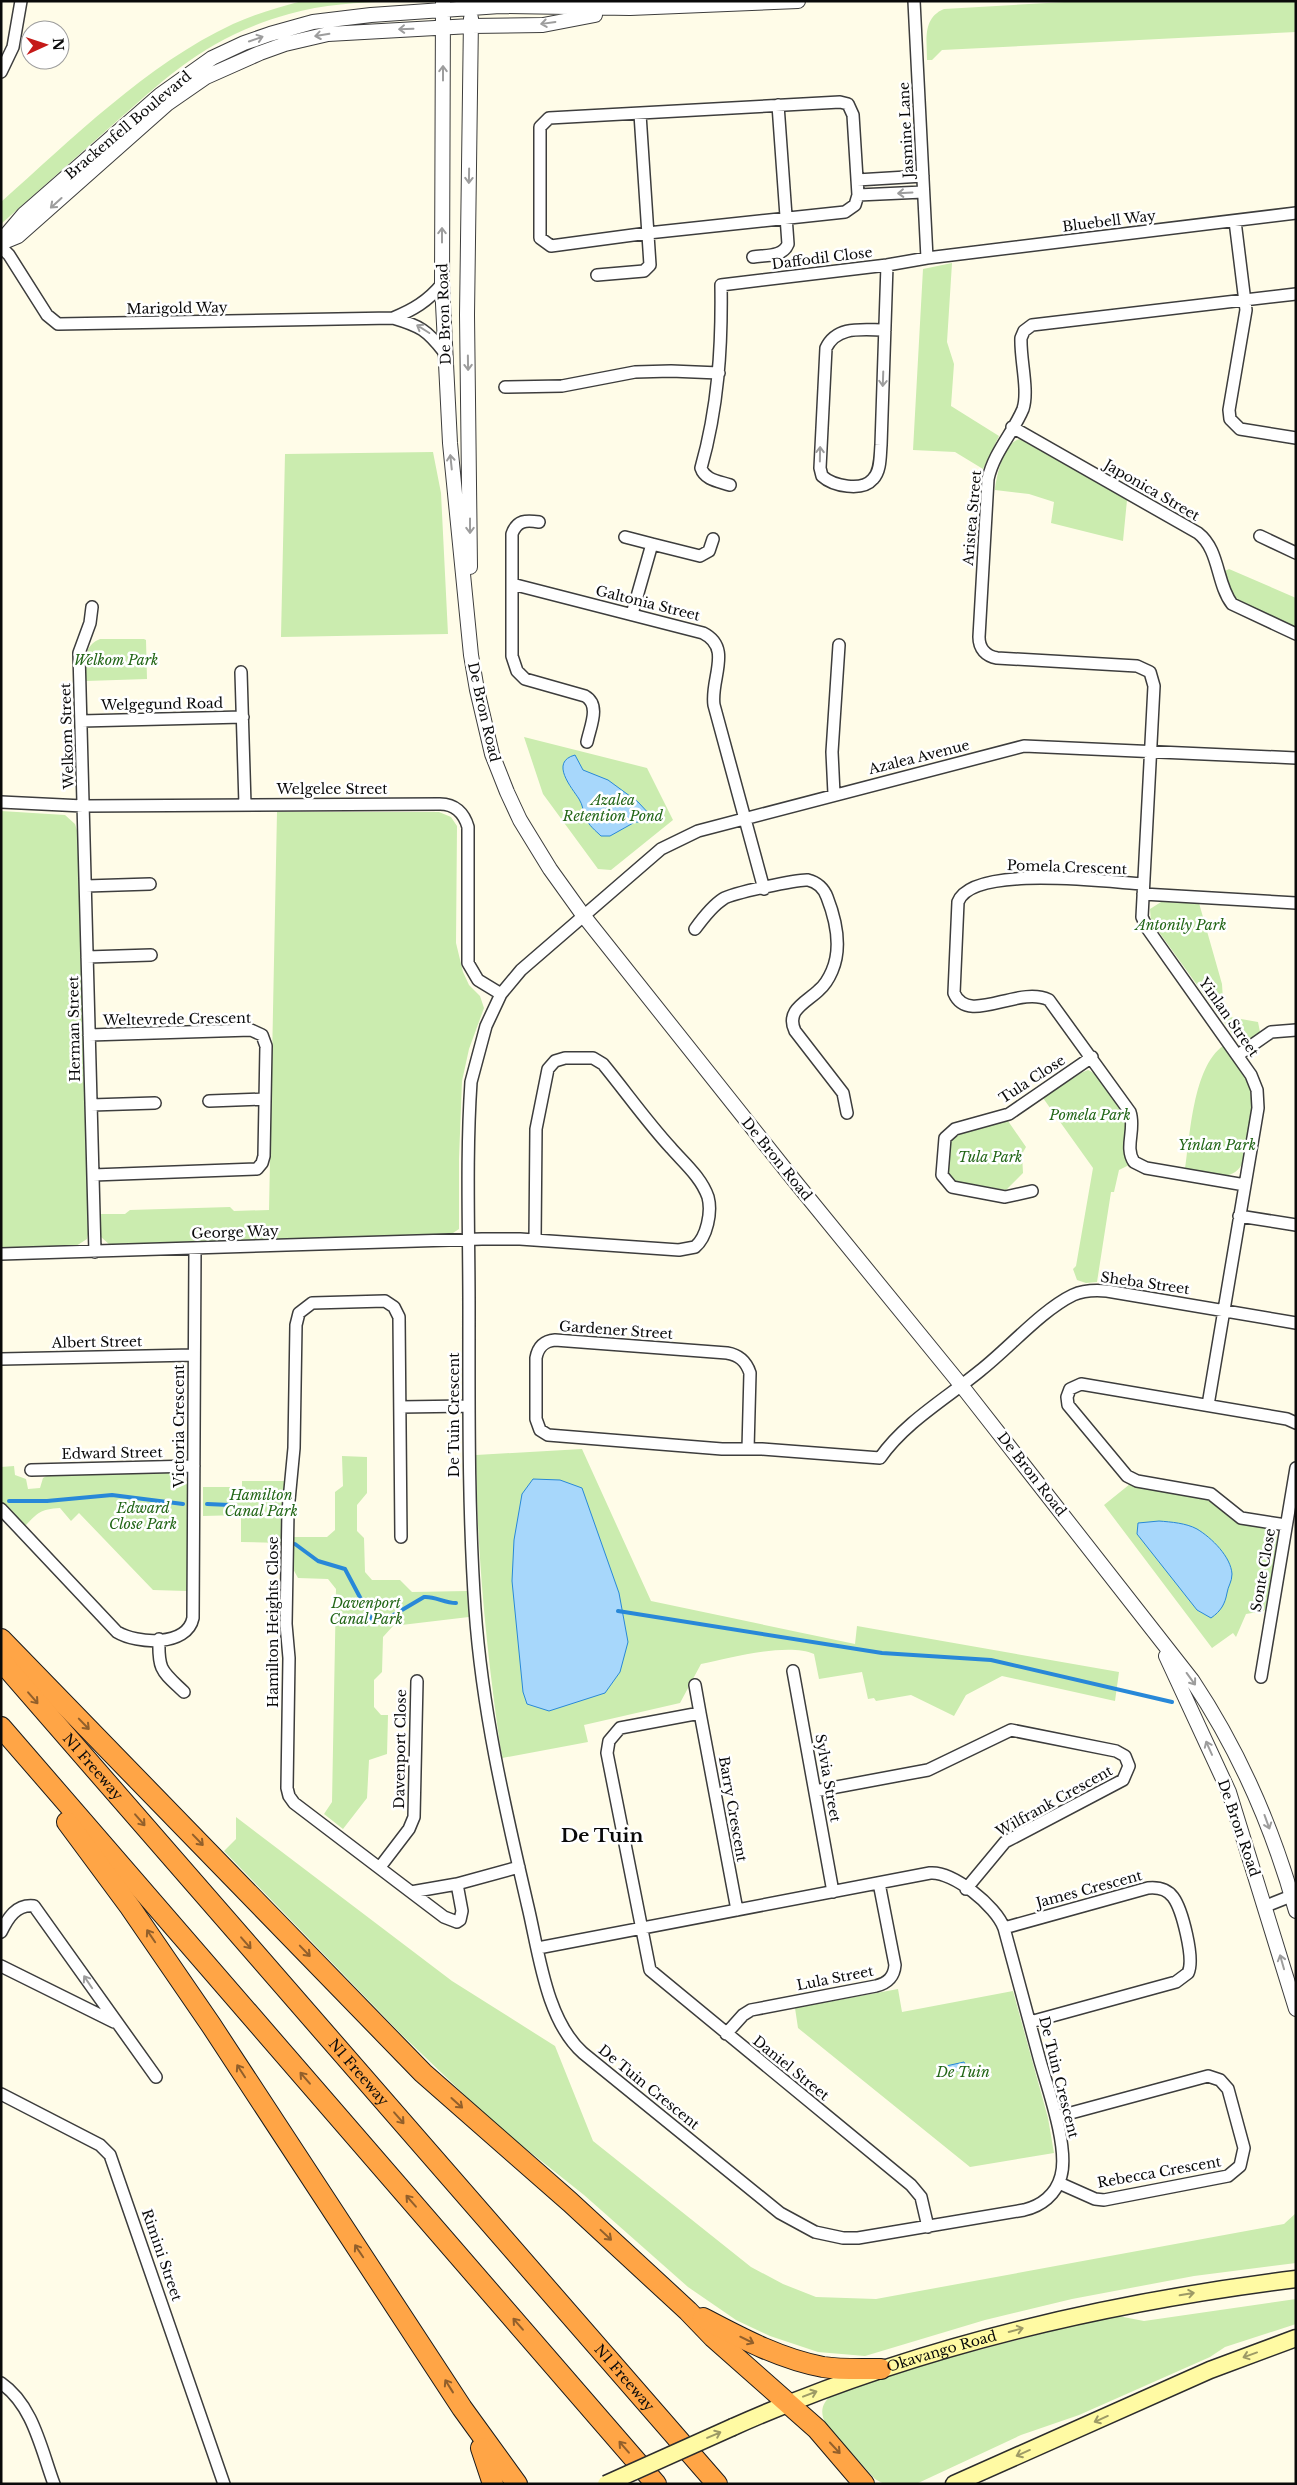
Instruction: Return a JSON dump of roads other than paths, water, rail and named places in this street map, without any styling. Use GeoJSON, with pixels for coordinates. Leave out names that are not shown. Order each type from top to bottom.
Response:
{"type":"FeatureCollection","features":[{"type":"Feature","properties":{"kind":"highway"},"geometry":{"type":"LineString","coordinates":[[1,1639],[423,2072],[570,2202],[688,2310],[713,2337],[817,2429],[864,2484]]}},
{"type":"Feature","properties":{"kind":"highway","name":"N1 Freeway"},"geometry":{"type":"LineString","coordinates":[[1,1661],[716,2484]]}},
{"type":"Feature","properties":{"kind":"highway"},"geometry":{"type":"LineString","coordinates":[[1,1727],[656,2484]]}},
{"type":"Feature","properties":{"kind":"highway"},"geometry":{"type":"LineString","coordinates":[[1,1740],[59,1811],[151,1936],[462,2408],[516,2484]]}},
{"type":"Feature","properties":{"kind":"highway"},"geometry":{"type":"LineString","coordinates":[[688,2310],[765,2349],[807,2364],[836,2369],[881,2369]]}},
{"type":"Feature","properties":{"kind":"highway"},"geometry":{"type":"LineString","coordinates":[[462,2408],[484,2456],[493,2484]]}},
{"type":"Feature","properties":{"kind":"main road","name":"Okavango Road"},"geometry":{"type":"LineString","coordinates":[[606,2484],[787,2403],[881,2369],[1066,2317],[1214,2289],[1296,2279]]}},
{"type":"Feature","properties":{"kind":"main road"},"geometry":{"type":"LineString","coordinates":[[954,2484],[1210,2370],[1296,2338]]}},
{"type":"Feature","properties":{"kind":"street"},"geometry":{"type":"LineString","coordinates":[[1,72],[16,40],[20,1]]}},
{"type":"Feature","properties":{"kind":"street","name":"Brackenfell Boulevard"},"geometry":{"type":"LineString","coordinates":[[1,242],[24,214],[145,108],[212,58],[244,43],[313,22],[443,6],[630,8],[798,1]]}},
{"type":"Feature","properties":{"kind":"street","name":"Jasmine Lane"},"geometry":{"type":"LineString","coordinates":[[914,1],[926,258]]}},
{"type":"Feature","properties":{"kind":"street","name":"De Bron Road"},"geometry":{"type":"LineString","coordinates":[[443,6],[442,284],[450,443],[471,655],[487,735],[507,792],[520,820],[550,869],[583,915],[793,1179],[961,1385],[1192,1680],[1218,1718],[1261,1805],[1294,1895],[1296,1911]]}},
{"type":"Feature","properties":{"kind":"street","name":"De Bron Road"},"geometry":{"type":"LineString","coordinates":[[471,6],[467,315],[471,655]]}},
{"type":"Feature","properties":{"kind":"street","name":"Brackenfell Boulevard"},"geometry":{"type":"LineString","coordinates":[[1,242],[18,236],[167,104],[206,77],[230,65],[285,44],[317,36],[443,27],[543,24],[630,8]]}},
{"type":"Feature","properties":{"kind":"street"},"geometry":{"type":"LineString","coordinates":[[840,102],[848,104],[853,115],[858,195],[855,205],[845,212],[648,233],[551,246],[540,238],[540,127],[549,118],[778,105],[840,102]]}},
{"type":"Feature","properties":{"kind":"street"},"geometry":{"type":"LineString","coordinates":[[753,256],[780,254],[786,250],[788,244],[778,105]]}},
{"type":"Feature","properties":{"kind":"street"},"geometry":{"type":"LineString","coordinates":[[597,275],[647,269],[650,260],[640,114]]}},
{"type":"Feature","properties":{"kind":"street"},"geometry":{"type":"LineString","coordinates":[[857,180],[923,176]]}},
{"type":"Feature","properties":{"kind":"street"},"geometry":{"type":"LineString","coordinates":[[858,195],[924,192]]}},
{"type":"Feature","properties":{"kind":"street","name":"Bluebell Way"},"geometry":{"type":"LineString","coordinates":[[926,258],[1296,213]]}},
{"type":"Feature","properties":{"kind":"street"},"geometry":{"type":"LineString","coordinates":[[1235,221],[1246,310],[1229,410],[1230,419],[1240,429],[1296,438]]}},
{"type":"Feature","properties":{"kind":"street","name":"Marigold Way"},"geometry":{"type":"LineString","coordinates":[[1,247],[9,255],[47,315],[58,324],[393,318],[418,326],[426,331],[444,352]]}},
{"type":"Feature","properties":{"kind":"street","name":"Daffodil Close"},"geometry":{"type":"LineString","coordinates":[[719,373],[722,336],[721,285],[887,266],[926,258]]}},
{"type":"Feature","properties":{"kind":"street"},"geometry":{"type":"LineString","coordinates":[[885,330],[843,331],[830,340],[826,348],[820,468],[822,476],[837,485],[869,483],[877,472],[881,445],[885,330],[887,266]]}},
{"type":"Feature","properties":{"kind":"street","name":"Marigold Way"},"geometry":{"type":"LineString","coordinates":[[393,318],[417,308],[431,297],[442,284]]}},
{"type":"Feature","properties":{"kind":"street","name":"Aristea Street"},"geometry":{"type":"LineString","coordinates":[[1150,750],[1154,681],[1146,669],[1137,666],[997,658],[988,655],[981,648],[979,638],[988,479],[993,461],[1023,408],[1025,396],[1021,338],[1024,331],[1032,325],[1296,294]]}},
{"type":"Feature","properties":{"kind":"street"},"geometry":{"type":"LineString","coordinates":[[505,387],[562,386],[635,372],[719,373],[712,430],[701,468],[703,474],[710,479],[730,484]]}},
{"type":"Feature","properties":{"kind":"street","name":"Japonica Street"},"geometry":{"type":"LineString","coordinates":[[1012,427],[1198,533],[1210,546],[1226,595],[1232,604],[1296,634]]}},
{"type":"Feature","properties":{"kind":"street"},"geometry":{"type":"LineString","coordinates":[[539,522],[522,521],[514,529],[511,648],[517,671],[530,681],[585,696],[591,700],[594,709],[587,742]]}},
{"type":"Feature","properties":{"kind":"street"},"geometry":{"type":"LineString","coordinates":[[1260,536],[1296,553]]}},
{"type":"Feature","properties":{"kind":"street"},"geometry":{"type":"LineString","coordinates":[[625,537],[700,556],[708,551],[713,539]]}},
{"type":"Feature","properties":{"kind":"street"},"geometry":{"type":"LineString","coordinates":[[632,614],[652,544]]}},
{"type":"Feature","properties":{"kind":"street","name":"Galtonia Street"},"geometry":{"type":"LineString","coordinates":[[512,584],[703,632],[717,644],[720,656],[713,685],[713,698],[764,889]]}},
{"type":"Feature","properties":{"kind":"street","name":"Welkom Street"},"geometry":{"type":"LineString","coordinates":[[84,806],[79,653],[90,623],[92,607]]}},
{"type":"Feature","properties":{"kind":"street"},"geometry":{"type":"LineString","coordinates":[[834,794],[832,766],[840,645]]}},
{"type":"Feature","properties":{"kind":"street","name":"Welgegund Road"},"geometry":{"type":"LineString","coordinates":[[241,672],[245,805]]}},
{"type":"Feature","properties":{"kind":"street","name":"Welgegund Road"},"geometry":{"type":"LineString","coordinates":[[81,721],[243,717]]}},
{"type":"Feature","properties":{"kind":"street","name":"Azalea Avenue"},"geometry":{"type":"LineString","coordinates":[[583,915],[661,849],[698,831],[1024,746],[1150,750],[1296,758]]}},
{"type":"Feature","properties":{"kind":"street","name":"Yinlan Street"},"geometry":{"type":"LineString","coordinates":[[1150,750],[1143,889],[1144,923],[1238,1055],[1255,1082],[1258,1099],[1224,1311]]}},
{"type":"Feature","properties":{"kind":"street","name":"Welgelee Street"},"geometry":{"type":"LineString","coordinates":[[1,802],[84,806],[440,804],[457,809],[464,817],[468,827],[468,963],[478,980],[501,994]]}},
{"type":"Feature","properties":{"kind":"street","name":"Herman Street"},"geometry":{"type":"LineString","coordinates":[[84,806],[95,1252]]}},
{"type":"Feature","properties":{"kind":"street","name":"Pomela Crescent"},"geometry":{"type":"LineString","coordinates":[[1143,889],[1009,878],[969,888],[962,893],[958,902],[953,988],[959,1002],[973,1008],[1011,998],[1044,997],[1054,1004],[1130,1112],[1132,1124],[1130,1154],[1138,1165],[1245,1185]]}},
{"type":"Feature","properties":{"kind":"street"},"geometry":{"type":"LineString","coordinates":[[695,929],[708,912],[722,900],[744,891],[764,889],[797,880],[809,880],[823,889],[828,898],[837,940],[835,962],[827,981],[820,990],[795,1011],[792,1023],[795,1031],[843,1093],[848,1113]]}},
{"type":"Feature","properties":{"kind":"street"},"geometry":{"type":"LineString","coordinates":[[86,886],[150,884]]}},
{"type":"Feature","properties":{"kind":"street"},"geometry":{"type":"LineString","coordinates":[[1143,889],[1296,903]]}},
{"type":"Feature","properties":{"kind":"street","name":"De Tuin Crescent"},"geometry":{"type":"LineString","coordinates":[[538,1948],[935,1873],[950,1877],[994,1910],[1004,1928],[1056,2117],[1063,2161],[1059,2183],[1050,2196],[1031,2208],[873,2236],[844,2238],[815,2232],[780,2213],[572,2043],[558,2020],[538,1948],[519,1867],[496,1760],[480,1658],[470,1516],[469,1241],[471,1082],[476,1054],[486,1026],[501,994],[521,970],[583,915]]}},
{"type":"Feature","properties":{"kind":"street"},"geometry":{"type":"LineString","coordinates":[[88,957],[151,956]]}},
{"type":"Feature","properties":{"kind":"street"},"geometry":{"type":"LineString","coordinates":[[1238,1055],[1271,1032],[1296,1030]]}},
{"type":"Feature","properties":{"kind":"street","name":"Weltevrede Crescent"},"geometry":{"type":"LineString","coordinates":[[89,1036],[255,1031],[262,1035],[266,1042],[264,1160],[260,1166],[254,1170],[93,1175]]}},
{"type":"Feature","properties":{"kind":"street","name":"Tula Close"},"geometry":{"type":"LineString","coordinates":[[1032,1190],[1005,1197],[952,1187],[944,1180],[942,1170],[945,1138],[955,1129],[1009,1114],[1092,1057]]}},
{"type":"Feature","properties":{"kind":"street","name":"George Way"},"geometry":{"type":"LineString","coordinates":[[1,1254],[469,1241],[482,1239],[535,1240],[685,1250],[699,1243],[705,1233],[708,1200],[688,1165],[671,1148],[603,1064],[592,1058],[560,1059],[551,1064],[546,1074],[536,1129],[535,1240]]}},
{"type":"Feature","properties":{"kind":"street"},"geometry":{"type":"LineString","coordinates":[[209,1101],[265,1099]]}},
{"type":"Feature","properties":{"kind":"street"},"geometry":{"type":"LineString","coordinates":[[91,1105],[155,1103]]}},
{"type":"Feature","properties":{"kind":"street"},"geometry":{"type":"LineString","coordinates":[[1240,1216],[1296,1225]]}},
{"type":"Feature","properties":{"kind":"street","name":"Victoria Crescent"},"geometry":{"type":"LineString","coordinates":[[1,1509],[117,1632],[131,1638],[173,1639],[183,1635],[190,1627],[193,1618],[195,1249]]}},
{"type":"Feature","properties":{"kind":"street","name":"Sheba Street"},"geometry":{"type":"LineString","coordinates":[[961,1385],[1037,1321],[1065,1300],[1082,1292],[1107,1291],[1296,1323]]}},
{"type":"Feature","properties":{"kind":"street","name":"Hamilton Heights Close"},"geometry":{"type":"LineString","coordinates":[[401,1536],[399,1322],[394,1307],[379,1301],[316,1302],[299,1313],[296,1325],[293,1465],[288,1511],[286,1624],[289,1658],[287,1792],[294,1803],[444,1917],[457,1922],[460,1920],[462,1911],[457,1884]]}},
{"type":"Feature","properties":{"kind":"street"},"geometry":{"type":"LineString","coordinates":[[1208,1406],[1224,1311]]}},
{"type":"Feature","properties":{"kind":"street","name":"Gardener Street"},"geometry":{"type":"LineString","coordinates":[[748,1449],[750,1373],[745,1362],[734,1354],[555,1340],[546,1342],[539,1348],[536,1358],[536,1419],[540,1430],[548,1435],[748,1449],[880,1458],[892,1441],[961,1385]]}},
{"type":"Feature","properties":{"kind":"street","name":"Albert Street"},"geometry":{"type":"LineString","coordinates":[[1,1359],[194,1355]]}},
{"type":"Feature","properties":{"kind":"street"},"geometry":{"type":"LineString","coordinates":[[1286,1525],[1241,1518],[1211,1494],[1137,1481],[1127,1476],[1068,1405],[1067,1397],[1070,1389],[1081,1384],[1287,1418],[1296,1423]]}},
{"type":"Feature","properties":{"kind":"street"},"geometry":{"type":"LineString","coordinates":[[400,1407],[469,1406]]}},
{"type":"Feature","properties":{"kind":"street","name":"Edward Street"},"geometry":{"type":"LineString","coordinates":[[31,1470],[194,1466]]}},
{"type":"Feature","properties":{"kind":"street","name":"Sonte Close"},"geometry":{"type":"LineString","coordinates":[[1261,1677],[1296,1468]]}},
{"type":"Feature","properties":{"kind":"street","name":"De Bron Road"},"geometry":{"type":"LineString","coordinates":[[1151,1626],[1186,1696],[1229,1792],[1266,1906],[1296,2009]]}},
{"type":"Feature","properties":{"kind":"street"},"geometry":{"type":"LineString","coordinates":[[159,1639],[160,1665],[164,1672],[184,1692]]}},
{"type":"Feature","properties":{"kind":"street","name":"Sylvia Street"},"geometry":{"type":"LineString","coordinates":[[793,1670],[833,1892]]}},
{"type":"Feature","properties":{"kind":"street","name":"Davenport Close"},"geometry":{"type":"LineString","coordinates":[[380,1867],[408,1829],[414,1817],[417,1681]]}},
{"type":"Feature","properties":{"kind":"street","name":"Barry Crescent"},"geometry":{"type":"LineString","coordinates":[[695,1685],[737,1910]]}},
{"type":"Feature","properties":{"kind":"street"},"geometry":{"type":"LineString","coordinates":[[640,1928],[607,1753],[609,1741],[616,1731],[626,1726],[700,1713]]}},
{"type":"Feature","properties":{"kind":"street","name":"Wilfrank Crescent"},"geometry":{"type":"LineString","coordinates":[[815,1791],[928,1770],[1011,1730],[1116,1751],[1125,1756],[1129,1766],[1123,1780],[1005,1842],[966,1889]]}},
{"type":"Feature","properties":{"kind":"street"},"geometry":{"type":"LineString","coordinates":[[411,1892],[457,1884],[519,1867]]}},
{"type":"Feature","properties":{"kind":"street","name":"Lula Street"},"geometry":{"type":"LineString","coordinates":[[726,2034],[743,2015],[751,2010],[876,1986],[886,1982],[893,1974],[895,1965],[879,1883]]}},
{"type":"Feature","properties":{"kind":"street","name":"James Crescent"},"geometry":{"type":"LineString","coordinates":[[1004,1928],[1148,1888],[1157,1888],[1169,1893],[1175,1900],[1191,1955],[1188,1972],[1176,1982],[1030,2022]]}},
{"type":"Feature","properties":{"kind":"street"},"geometry":{"type":"LineString","coordinates":[[1266,1906],[1294,1895]]}},
{"type":"Feature","properties":{"kind":"street"},"geometry":{"type":"LineString","coordinates":[[1,1932],[9,1916],[21,1908],[34,1906],[156,2078]]}},
{"type":"Feature","properties":{"kind":"street","name":"Daniel Street"},"geometry":{"type":"LineString","coordinates":[[640,1928],[647,1963],[652,1973],[912,2185],[921,2197],[928,2227]]}},
{"type":"Feature","properties":{"kind":"street"},"geometry":{"type":"LineString","coordinates":[[1,1966],[115,2022]]}},
{"type":"Feature","properties":{"kind":"street","name":"Rebecca Crescent"},"geometry":{"type":"LineString","coordinates":[[1056,2117],[1208,2076],[1220,2080],[1228,2089],[1244,2148],[1240,2166],[1228,2176],[1161,2189],[1099,2200],[1059,2183]]}},
{"type":"Feature","properties":{"kind":"street","name":"Rimini Street"},"geometry":{"type":"LineString","coordinates":[[1,2094],[100,2145],[110,2155],[224,2484]]}},
{"type":"Feature","properties":{"kind":"street"},"geometry":{"type":"LineString","coordinates":[[1,2383],[13,2391],[28,2414],[54,2484]]}},
{"type":"Feature","properties":{"kind":"water"},"geometry":{"type":"Polygon","coordinates":[[[575,755],[583,770],[608,780],[638,802],[653,818],[654,822],[635,822],[610,836],[601,836],[588,823],[580,801],[565,776],[564,763],[567,758],[575,755]]]}},
{"type":"Feature","properties":{"kind":"water"},"geometry":{"type":"Polygon","coordinates":[[[533,1479],[560,1480],[582,1488],[619,1593],[628,1642],[620,1672],[605,1693],[549,1711],[527,1704],[523,1692],[512,1581],[514,1540],[522,1494],[533,1479]]]}},
{"type":"Feature","properties":{"kind":"water"},"geometry":{"type":"Polygon","coordinates":[[[1159,1521],[1183,1524],[1197,1529],[1209,1537],[1228,1561],[1232,1577],[1228,1591],[1222,1607],[1211,1618],[1197,1610],[1137,1534],[1138,1523],[1159,1521]]]}},
{"type":"Feature","properties":{"kind":"water"},"geometry":{"type":"Polygon","coordinates":[[[964,2062],[967,2068],[965,2070],[946,2072],[946,2066],[964,2062]]]}},
{"type":"Feature","properties":{"kind":"waterway"},"geometry":{"type":"LineString","coordinates":[[9,1501],[47,1501],[112,1495],[183,1504]]}},
{"type":"Feature","properties":{"kind":"waterway"},"geometry":{"type":"LineString","coordinates":[[207,1504],[230,1505]]}},
{"type":"Feature","properties":{"kind":"waterway"},"geometry":{"type":"LineString","coordinates":[[295,1544],[318,1561],[345,1569],[372,1620],[385,1620],[424,1597],[456,1603]]}},
{"type":"Feature","properties":{"kind":"waterway"},"geometry":{"type":"LineString","coordinates":[[618,1611],[882,1653],[991,1660],[1172,1702]]}},
{"type":"Feature","properties":{"kind":"district","name":"De Tuin"},"geometry":{"type":"Point","coordinates":[602,1835]}},
{"type":"Feature","properties":{"kind":"park label","name":"Welkom Park"},"geometry":{"type":"Point","coordinates":[116,660]}},
{"type":"Feature","properties":{"kind":"park label","name":"Azalea Retention Pond"},"geometry":{"type":"Point","coordinates":[613,808]}},
{"type":"Feature","properties":{"kind":"park label","name":"Antonily Park"},"geometry":{"type":"Point","coordinates":[1181,925]}},
{"type":"Feature","properties":{"kind":"park label","name":"Pomela Park"},"geometry":{"type":"Point","coordinates":[1090,1115]}},
{"type":"Feature","properties":{"kind":"park label","name":"Yinlan Park"},"geometry":{"type":"Point","coordinates":[1217,1145]}},
{"type":"Feature","properties":{"kind":"park label","name":"Tula Park"},"geometry":{"type":"Point","coordinates":[990,1157]}},
{"type":"Feature","properties":{"kind":"park label","name":"Hamilton Canal Park"},"geometry":{"type":"Point","coordinates":[261,1504]}},
{"type":"Feature","properties":{"kind":"park label","name":"Edward Close Park"},"geometry":{"type":"Point","coordinates":[143,1516]}},
{"type":"Feature","properties":{"kind":"park label","name":"Davenport Canal Park"},"geometry":{"type":"Point","coordinates":[366,1612]}}]}
